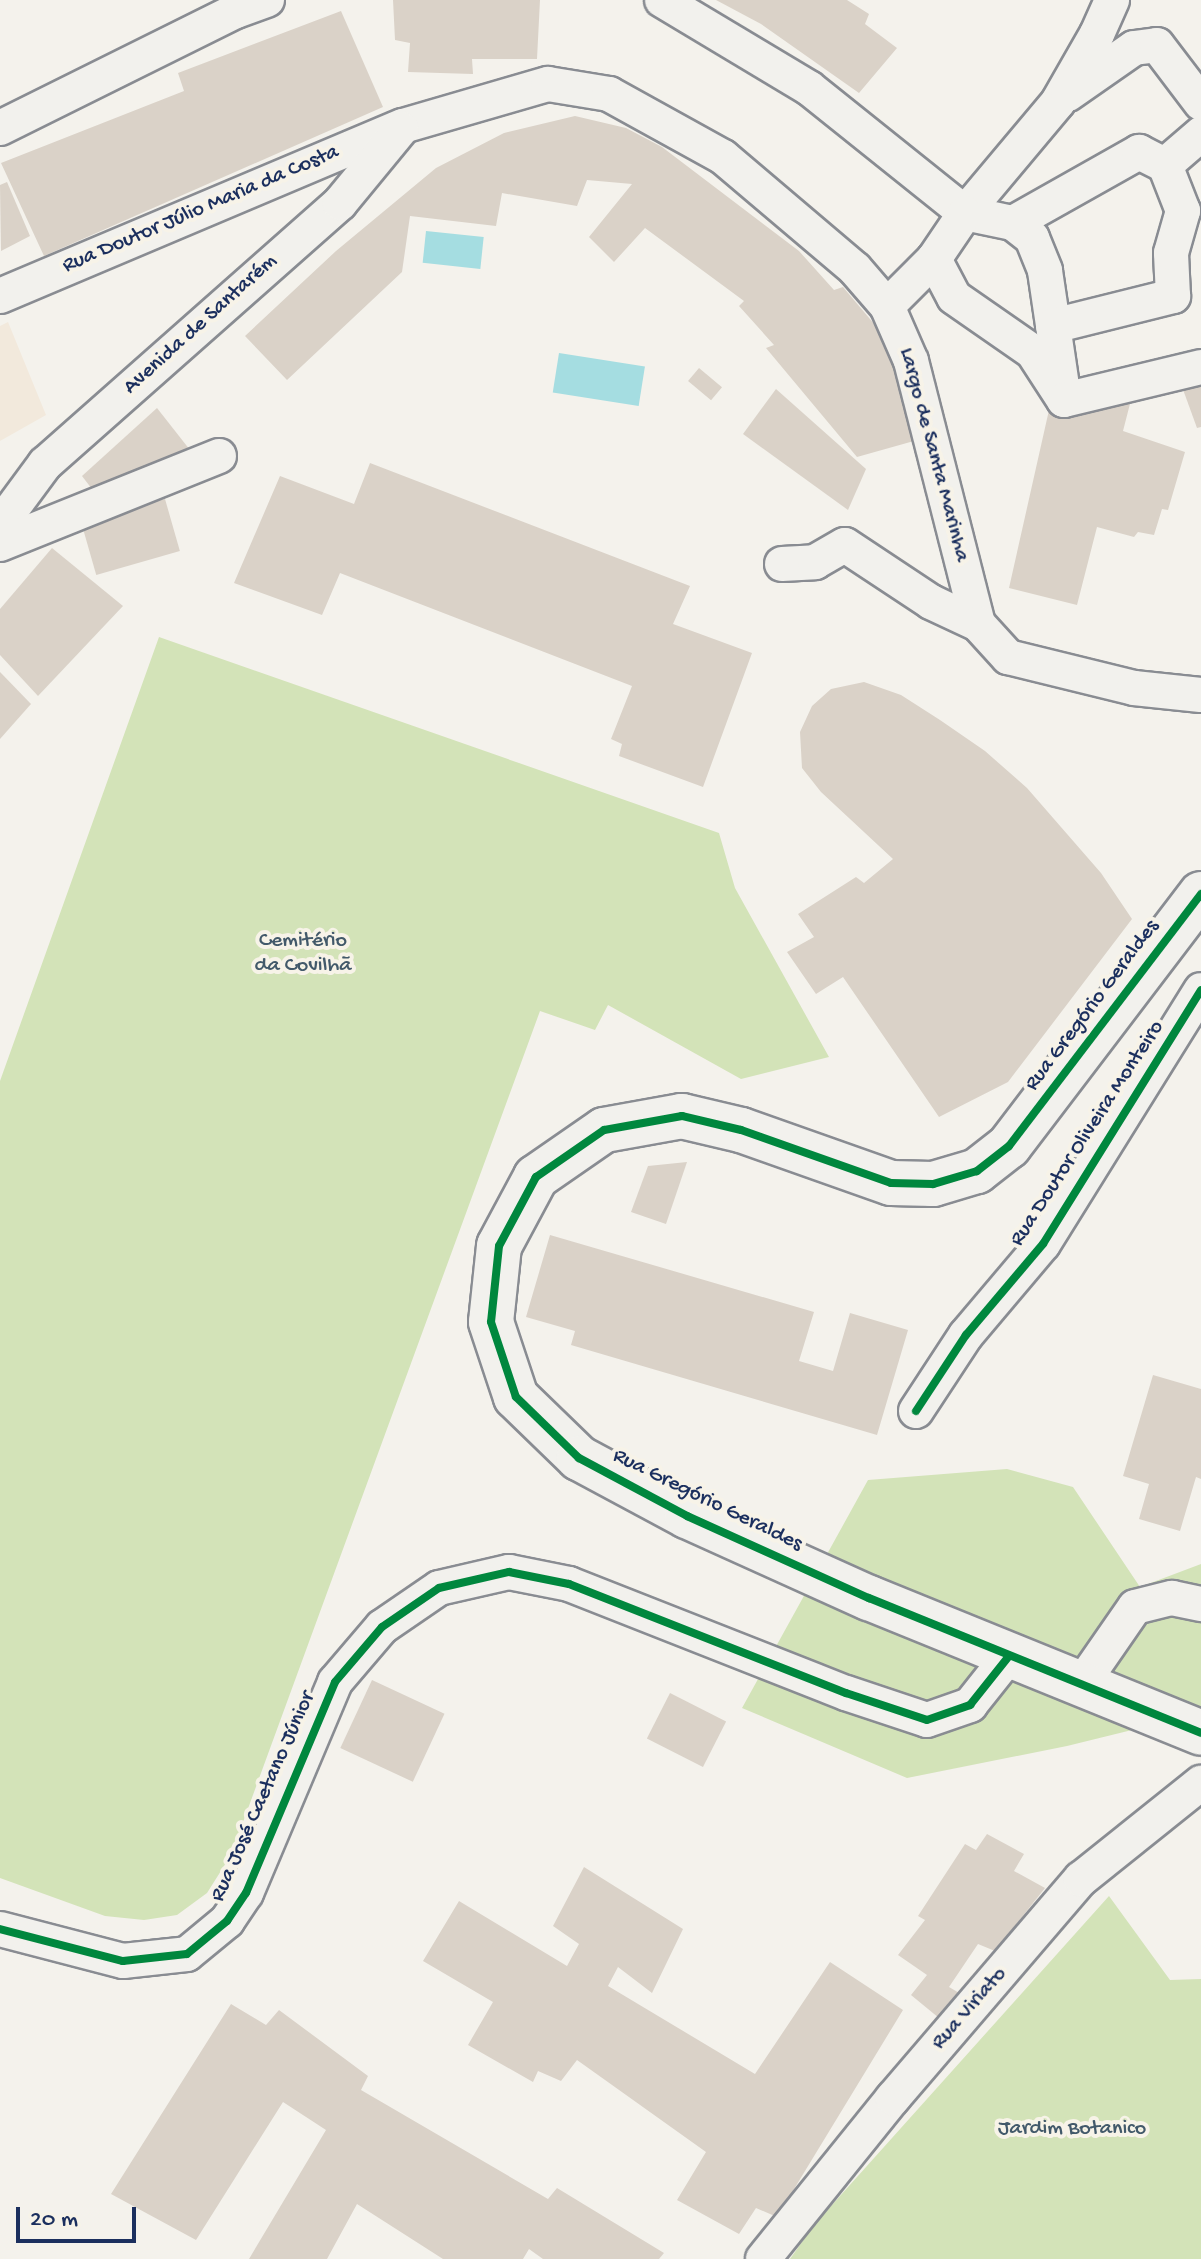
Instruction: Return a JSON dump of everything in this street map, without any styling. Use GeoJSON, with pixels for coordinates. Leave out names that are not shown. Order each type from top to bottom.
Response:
{"type":"FeatureCollection","features":[{"type":"Feature","properties":{"kind":"main road","name":"Rua Gregório Geraldes"},"geometry":{"type":"LineString","coordinates":[[1201,894],[1009,1146],[977,1171],[933,1184],[891,1183],[741,1130],[682,1116],[604,1130],[536,1177],[499,1246],[491,1322],[516,1397],[579,1458],[687,1516],[1009,1656],[1083,1682],[1201,1733]]}},
{"type":"Feature","properties":{"kind":"street"},"geometry":{"type":"LineString","coordinates":[[0,128],[236,11],[267,0]]}},
{"type":"Feature","properties":{"kind":"street"},"geometry":{"type":"LineString","coordinates":[[662,0],[809,88],[965,213],[1013,223],[1032,238],[1045,271],[1064,400]]}},
{"type":"Feature","properties":{"kind":"street"},"geometry":{"type":"LineString","coordinates":[[887,306],[934,259],[965,213],[1058,102],[1097,34],[1112,0]]}},
{"type":"Feature","properties":{"kind":"street"},"geometry":{"type":"LineString","coordinates":[[1058,102],[1134,48],[1157,45],[1201,103]]}},
{"type":"Feature","properties":{"kind":"street","name":"Rua Doutor Júlio Maria da Costa"},"geometry":{"type":"LineString","coordinates":[[0,296],[403,126],[548,84],[609,94],[723,157],[855,269],[887,306]]}},
{"type":"Feature","properties":{"kind":"street","name":"Avenida de Santarém"},"geometry":{"type":"LineString","coordinates":[[0,525],[45,464],[340,203],[403,126]]}},
{"type":"Feature","properties":{"kind":"street"},"geometry":{"type":"LineString","coordinates":[[1165,165],[1201,134]]}},
{"type":"Feature","properties":{"kind":"street"},"geometry":{"type":"LineString","coordinates":[[1013,223],[1139,152],[1165,165],[1183,211],[1171,253],[1173,296],[1053,326]]}},
{"type":"Feature","properties":{"kind":"street"},"geometry":{"type":"LineString","coordinates":[[934,259],[954,297],[1033,352],[1064,400]]}},
{"type":"Feature","properties":{"kind":"street","name":"Largo de Santa Marinha"},"geometry":{"type":"LineString","coordinates":[[887,306],[911,361],[978,624]]}},
{"type":"Feature","properties":{"kind":"street"},"geometry":{"type":"LineString","coordinates":[[1064,400],[1201,367]]}},
{"type":"Feature","properties":{"kind":"street"},"geometry":{"type":"LineString","coordinates":[[0,544],[219,456]]}},
{"type":"Feature","properties":{"kind":"street"},"geometry":{"type":"LineString","coordinates":[[782,564],[815,562],[845,545],[931,602],[978,624],[1008,657],[1134,688],[1201,695]]}},
{"type":"Feature","properties":{"kind":"street","name":"Rua Doutor Oliveira Monteiro"},"geometry":{"type":"LineString","coordinates":[[916,1411],[966,1335],[1043,1244],[1195,1010]]}},
{"type":"Feature","properties":{"kind":"street","name":"Rua José Caetano Júnior"},"geometry":{"type":"LineString","coordinates":[[0,1929],[123,1961],[187,1954],[227,1921],[246,1893],[335,1682],[382,1627],[439,1588],[509,1572],[569,1584],[846,1693],[927,1720],[970,1705],[1009,1656]]}},
{"type":"Feature","properties":{"kind":"street"},"geometry":{"type":"LineString","coordinates":[[1083,1682],[1135,1607],[1172,1598],[1201,1604]]}},
{"type":"Feature","properties":{"kind":"street","name":"Rua Viriato"},"geometry":{"type":"LineString","coordinates":[[763,2259],[893,2098],[1081,1879],[1201,1783]]}},
{"type":"Feature","properties":{"kind":"shaded area"},"geometry":{"type":"Polygon","coordinates":[[[8,322],[46,415],[0,441],[0,326],[8,322]]]}},
{"type":"Feature","properties":{"kind":"green space","name":"Cemitério da Covilhã"},"geometry":{"type":"Polygon","coordinates":[[[159,637],[719,833],[735,888],[829,1057],[741,1079],[608,1005],[595,1030],[540,1011],[231,1855],[207,1893],[177,1915],[144,1920],[105,1916],[0,1878],[0,1081],[159,637]]]}},
{"type":"Feature","properties":{"kind":"green space"},"geometry":{"type":"Polygon","coordinates":[[[1007,1469],[1073,1487],[1140,1587],[1201,1564],[1201,1713],[1067,1746],[907,1778],[742,1708],[868,1480],[1007,1469]]]}},
{"type":"Feature","properties":{"kind":"green space","name":"Jardim Botanico"},"geometry":{"type":"Polygon","coordinates":[[[1109,1896],[1170,1980],[1201,1979],[1201,2259],[790,2259],[814,2225],[1109,1896]]]}},
{"type":"Feature","properties":{"kind":"water"},"geometry":{"type":"Polygon","coordinates":[[[426,231],[484,237],[480,269],[423,263],[426,231]]]}},
{"type":"Feature","properties":{"kind":"water"},"geometry":{"type":"Polygon","coordinates":[[[559,353],[645,367],[639,406],[553,393],[559,353]]]}},
{"type":"Feature","properties":{"kind":"building"},"geometry":{"type":"Polygon","coordinates":[[[393,0],[540,0],[537,59],[472,59],[473,74],[408,72],[410,43],[395,40],[393,0]]]}},
{"type":"Feature","properties":{"kind":"building"},"geometry":{"type":"Polygon","coordinates":[[[716,0],[847,0],[869,14],[865,24],[897,48],[859,93],[761,24],[716,0]]]}},
{"type":"Feature","properties":{"kind":"building"},"geometry":{"type":"Polygon","coordinates":[[[341,11],[383,107],[44,256],[1,163],[184,91],[178,73],[341,11]]]}},
{"type":"Feature","properties":{"kind":"building"},"geometry":{"type":"Polygon","coordinates":[[[575,116],[626,128],[662,147],[799,251],[834,290],[843,287],[897,351],[921,439],[857,457],[766,348],[774,345],[739,306],[744,301],[645,228],[614,262],[589,237],[632,184],[587,180],[577,206],[502,193],[496,226],[410,216],[402,272],[287,380],[245,336],[336,251],[436,168],[504,133],[575,116]]]}},
{"type":"Feature","properties":{"kind":"building"},"geometry":{"type":"Polygon","coordinates":[[[7,182],[30,236],[1,251],[0,185],[7,182]]]}},
{"type":"Feature","properties":{"kind":"building"},"geometry":{"type":"Polygon","coordinates":[[[699,368],[722,387],[711,400],[688,381],[699,368]]]}},
{"type":"Feature","properties":{"kind":"building"},"geometry":{"type":"Polygon","coordinates":[[[1201,379],[1201,427],[1197,428],[1181,384],[1201,379]]]}},
{"type":"Feature","properties":{"kind":"building"},"geometry":{"type":"Polygon","coordinates":[[[776,389],[866,469],[848,510],[743,434],[776,389]]]}},
{"type":"Feature","properties":{"kind":"building"},"geometry":{"type":"Polygon","coordinates":[[[1132,396],[1123,431],[1185,452],[1168,510],[1162,509],[1154,535],[1138,532],[1134,537],[1097,527],[1077,605],[1009,588],[1049,410],[1132,396]]]}},
{"type":"Feature","properties":{"kind":"building"},"geometry":{"type":"Polygon","coordinates":[[[157,408],[190,450],[95,493],[82,476],[157,408]]]}},
{"type":"Feature","properties":{"kind":"building"},"geometry":{"type":"Polygon","coordinates":[[[370,463],[690,586],[673,624],[752,653],[703,787],[619,756],[622,744],[611,739],[632,686],[340,573],[322,615],[234,583],[280,476],[354,504],[370,463]]]}},
{"type":"Feature","properties":{"kind":"building"},"geometry":{"type":"Polygon","coordinates":[[[165,499],[180,551],[96,575],[81,523],[165,499]]]}},
{"type":"Feature","properties":{"kind":"building"},"geometry":{"type":"Polygon","coordinates":[[[52,548],[123,606],[38,696],[0,655],[0,609],[52,548]]]}},
{"type":"Feature","properties":{"kind":"building"},"geometry":{"type":"Polygon","coordinates":[[[0,672],[31,704],[0,739],[0,672]]]}},
{"type":"Feature","properties":{"kind":"building"},"geometry":{"type":"Polygon","coordinates":[[[864,682],[901,695],[940,720],[985,751],[1027,788],[1101,873],[1132,919],[1008,1082],[939,1117],[843,977],[816,994],[787,952],[814,937],[798,914],[856,877],[864,883],[893,859],[821,792],[802,768],[800,732],[812,706],[831,689],[864,682]]]}},
{"type":"Feature","properties":{"kind":"building"},"geometry":{"type":"Polygon","coordinates":[[[687,1162],[666,1224],[631,1212],[648,1166],[687,1162]]]}},
{"type":"Feature","properties":{"kind":"building"},"geometry":{"type":"Polygon","coordinates":[[[550,1235],[814,1312],[799,1361],[833,1371],[850,1313],[908,1330],[877,1435],[571,1345],[575,1331],[526,1317],[550,1235]]]}},
{"type":"Feature","properties":{"kind":"building"},"geometry":{"type":"Polygon","coordinates":[[[1153,1375],[1201,1389],[1201,1479],[1196,1477],[1180,1531],[1139,1519],[1149,1484],[1123,1476],[1153,1375]]]}},
{"type":"Feature","properties":{"kind":"building"},"geometry":{"type":"Polygon","coordinates":[[[372,1680],[445,1714],[413,1782],[340,1748],[372,1680]]]}},
{"type":"Feature","properties":{"kind":"building"},"geometry":{"type":"Polygon","coordinates":[[[670,1693],[726,1722],[703,1767],[647,1738],[670,1693]]]}},
{"type":"Feature","properties":{"kind":"building"},"geometry":{"type":"Polygon","coordinates":[[[987,1834],[1024,1854],[1014,1871],[1045,1888],[995,1951],[978,1944],[949,1987],[961,1994],[939,2018],[911,1995],[927,1975],[898,1955],[925,1920],[918,1916],[965,1844],[976,1850],[987,1834]]]}},
{"type":"Feature","properties":{"kind":"building"},"geometry":{"type":"Polygon","coordinates":[[[584,1867],[683,1929],[652,1993],[618,1967],[608,1986],[755,2074],[830,1962],[903,2010],[777,2217],[756,2208],[739,2234],[677,2200],[706,2152],[577,2060],[561,2081],[538,2071],[533,2082],[468,2045],[493,2002],[423,1961],[459,1901],[567,1966],[579,1944],[553,1926],[584,1867]]]}},
{"type":"Feature","properties":{"kind":"building"},"geometry":{"type":"Polygon","coordinates":[[[231,2004],[266,2025],[279,2010],[368,2076],[361,2090],[548,2199],[557,2188],[664,2253],[659,2259],[543,2259],[529,2249],[523,2259],[443,2259],[357,2204],[327,2259],[249,2259],[326,2130],[283,2102],[196,2240],[111,2194],[231,2004]]]}},
{"type":"Feature","properties":{"kind":"cycle path"},"geometry":{"type":"LineString","coordinates":[[1201,894],[1009,1146],[977,1171],[933,1184],[891,1183],[741,1130],[682,1116],[604,1130],[536,1177],[499,1246],[491,1322],[516,1397],[579,1458],[687,1516],[869,1598],[1201,1733]]}},
{"type":"Feature","properties":{"kind":"cycle path"},"geometry":{"type":"LineString","coordinates":[[916,1411],[966,1335],[1043,1244],[1201,990]]}},
{"type":"Feature","properties":{"kind":"cycle path"},"geometry":{"type":"LineString","coordinates":[[0,1929],[123,1961],[187,1954],[227,1921],[246,1893],[335,1682],[382,1627],[439,1588],[509,1572],[569,1584],[846,1693],[927,1720],[970,1705],[1009,1656]]}}]}
